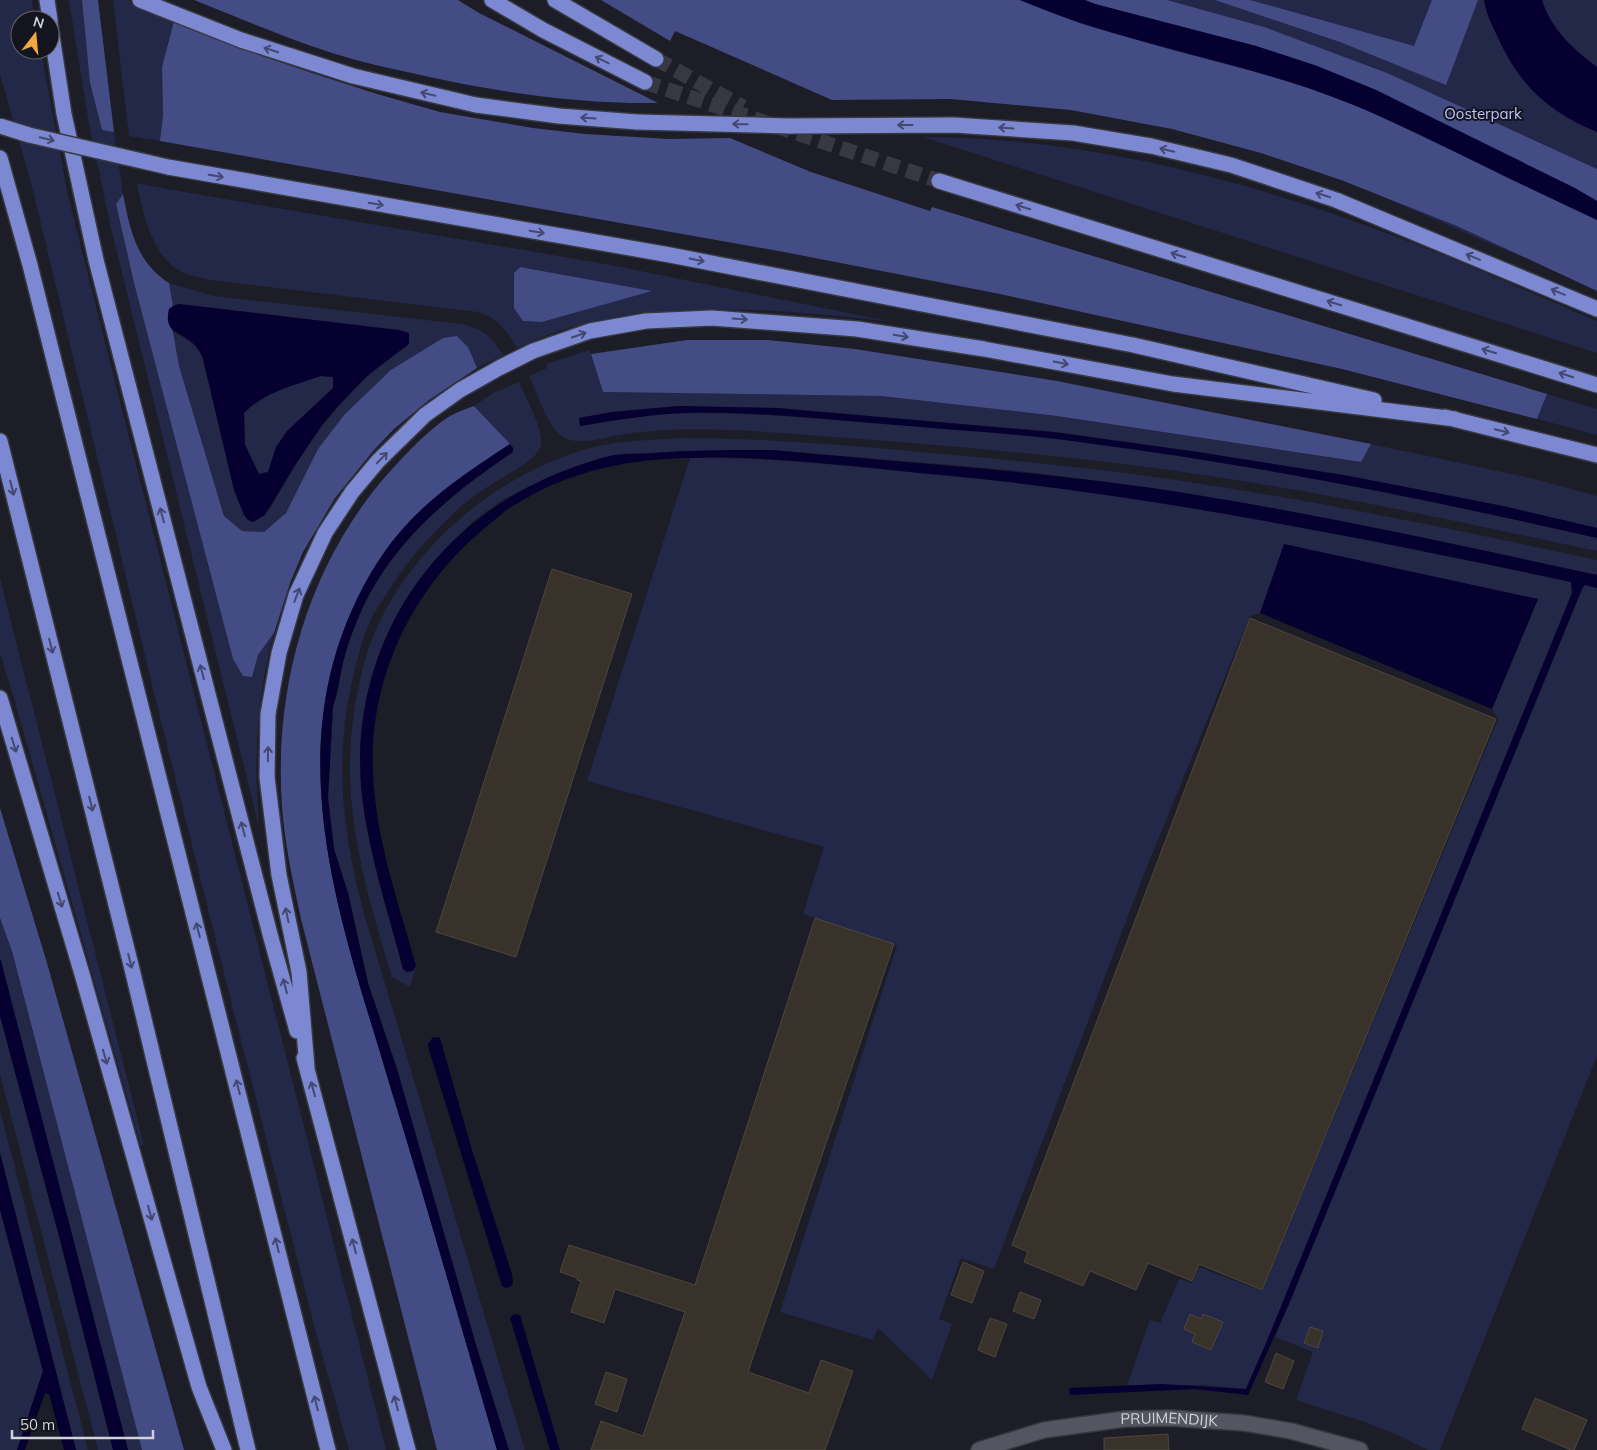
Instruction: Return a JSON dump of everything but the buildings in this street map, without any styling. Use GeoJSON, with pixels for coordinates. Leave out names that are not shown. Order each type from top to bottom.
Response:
{"type":"FeatureCollection","features":[{"type":"Feature","properties":{"kind":"highway"},"geometry":{"type":"LineString","coordinates":[[140,0],[240,40],[362,79],[476,105],[559,116],[637,122],[789,126],[954,125],[1073,133],[1151,146],[1231,165],[1336,200],[1597,309]]}},
{"type":"Feature","properties":{"kind":"highway"},"geometry":{"type":"LineString","coordinates":[[492,0],[543,30],[645,82]]}},
{"type":"Feature","properties":{"kind":"highway"},"geometry":{"type":"LineString","coordinates":[[555,0],[656,59]]}},
{"type":"Feature","properties":{"kind":"highway"},"geometry":{"type":"LineString","coordinates":[[56,60],[64,114],[96,260],[269,928],[408,1450]]}},
{"type":"Feature","properties":{"kind":"highway"},"geometry":{"type":"LineString","coordinates":[[0,126],[29,135],[168,168],[670,255],[1133,345],[1454,419],[1597,455]]}},
{"type":"Feature","properties":{"kind":"highway"},"geometry":{"type":"LineString","coordinates":[[0,158],[33,275],[328,1450]]}},
{"type":"Feature","properties":{"kind":"highway"},"geometry":{"type":"LineString","coordinates":[[939,181],[1597,385]]}},
{"type":"Feature","properties":{"kind":"highway"},"geometry":{"type":"LineString","coordinates":[[307,1067],[299,972],[279,875],[267,777],[268,714],[282,645],[296,595],[325,533],[352,492],[378,461],[425,415],[460,390],[533,351],[590,331],[646,322],[712,318],[857,329],[974,347],[1173,384],[1454,419]]}},
{"type":"Feature","properties":{"kind":"highway"},"geometry":{"type":"LineString","coordinates":[[0,441],[132,965],[248,1450]]}},
{"type":"Feature","properties":{"kind":"highway"},"geometry":{"type":"LineString","coordinates":[[0,698],[82,974],[199,1387],[224,1450]]}},
{"type":"Feature","properties":{"kind":"street","name":"PRUIMENDIJK"},"geometry":{"type":"LineString","coordinates":[[979,1450],[1044,1430],[1125,1418],[1170,1418],[1244,1423],[1291,1431],[1360,1450]]}},
{"type":"Feature","properties":{"kind":"green space"},"geometry":{"type":"Polygon","coordinates":[[[0,0],[32,0],[34,10],[10,10],[10,60],[43,60],[68,196],[386,1450],[349,1450],[316,1333],[155,697],[32,187],[0,74],[0,0]]]}},
{"type":"Feature","properties":{"kind":"green space"},"geometry":{"type":"Polygon","coordinates":[[[69,0],[82,0],[90,83],[102,130],[114,132],[123,194],[116,204],[134,283],[233,659],[252,677],[258,655],[274,633],[263,681],[258,730],[257,803],[259,828],[110,224],[88,119],[69,0]]]}},
{"type":"Feature","properties":{"kind":"green space"},"geometry":{"type":"Polygon","coordinates":[[[113,0],[128,0],[174,21],[162,67],[163,115],[160,141],[129,136],[113,0]]]}},
{"type":"Feature","properties":{"kind":"green space","name":"Oosterpark"},"geometry":{"type":"Polygon","coordinates":[[[748,0],[1597,0],[1597,285],[1498,247],[1252,140],[748,0]]]}},
{"type":"Feature","properties":{"kind":"green space"},"geometry":{"type":"Polygon","coordinates":[[[923,137],[988,139],[1118,156],[1183,170],[1311,206],[1433,251],[1597,321],[1597,353],[923,137]]]}},
{"type":"Feature","properties":{"kind":"green space"},"geometry":{"type":"Polygon","coordinates":[[[137,183],[611,265],[893,322],[767,310],[673,311],[625,316],[593,322],[546,335],[517,348],[496,321],[477,312],[211,280],[184,273],[173,267],[164,258],[157,246],[146,221],[137,183]],[[520,267],[514,273],[542,322],[650,291],[520,267]]]}},
{"type":"Feature","properties":{"kind":"green space"},"geometry":{"type":"Polygon","coordinates":[[[169,283],[214,296],[462,324],[486,334],[503,355],[477,368],[468,347],[318,449],[286,513],[264,532],[242,531],[224,516],[179,366],[173,332],[191,342],[198,349],[203,359],[234,490],[244,515],[270,509],[297,462],[329,418],[366,378],[409,344],[221,309],[179,304],[173,306],[169,283]]]}},
{"type":"Feature","properties":{"kind":"green space"},"geometry":{"type":"Polygon","coordinates":[[[589,350],[603,392],[881,396],[1057,416],[1360,462],[1371,444],[1535,479],[1597,496],[1597,528],[1503,506],[1349,476],[1054,432],[777,408],[679,406],[612,412],[579,418],[581,426],[661,414],[716,413],[799,417],[1058,439],[1274,472],[1468,510],[1597,538],[1597,551],[1317,494],[1168,470],[1058,457],[892,441],[719,430],[656,431],[589,441],[576,441],[565,438],[553,427],[529,376],[547,368],[546,364],[589,350]]]}},
{"type":"Feature","properties":{"kind":"green space"},"geometry":{"type":"Polygon","coordinates":[[[321,376],[333,377],[333,388],[276,447],[268,472],[259,474],[245,445],[244,413],[270,394],[321,376]]]}},
{"type":"Feature","properties":{"kind":"green space"},"geometry":{"type":"Polygon","coordinates":[[[519,382],[541,434],[540,448],[531,459],[476,495],[446,520],[409,561],[377,608],[368,625],[352,682],[346,712],[342,769],[343,797],[350,852],[363,910],[525,1450],[509,1450],[476,1345],[397,1069],[368,983],[348,893],[334,849],[328,798],[333,706],[348,644],[367,598],[382,573],[420,527],[464,487],[513,452],[513,448],[474,406],[493,393],[519,382]]]}},
{"type":"Feature","properties":{"kind":"green space"},"geometry":{"type":"Polygon","coordinates":[[[1547,394],[1597,409],[1597,435],[1537,419],[1547,394]]]}},
{"type":"Feature","properties":{"kind":"green space"},"geometry":{"type":"Polygon","coordinates":[[[681,438],[869,447],[992,458],[1176,480],[1388,517],[1597,560],[1597,575],[1397,532],[1152,488],[1020,471],[771,450],[678,451],[654,453],[549,477],[502,500],[472,522],[445,549],[369,688],[360,750],[361,786],[370,842],[403,969],[412,971],[416,966],[410,987],[392,977],[377,928],[359,855],[352,805],[350,763],[352,725],[363,667],[374,634],[391,601],[411,571],[436,542],[463,516],[493,493],[525,474],[559,458],[594,447],[626,442],[681,438]]]}},
{"type":"Feature","properties":{"kind":"green space"},"geometry":{"type":"Polygon","coordinates":[[[690,458],[774,460],[830,464],[994,480],[1127,497],[1294,526],[1571,582],[1572,593],[1246,1389],[1201,1385],[1127,1385],[1150,1320],[1160,1323],[1179,1279],[1192,1283],[1199,1267],[1262,1291],[1498,719],[1492,709],[1538,599],[1284,545],[1260,613],[1250,616],[1142,879],[994,1269],[961,1258],[939,1319],[952,1324],[932,1380],[878,1328],[873,1340],[780,1312],[897,945],[803,914],[824,847],[587,781],[690,458]]]}},
{"type":"Feature","properties":{"kind":"green space"},"geometry":{"type":"Polygon","coordinates":[[[0,578],[144,1145],[141,1146],[0,653],[0,578]]]}},
{"type":"Feature","properties":{"kind":"green space"},"geometry":{"type":"Polygon","coordinates":[[[1585,585],[1597,588],[1597,1056],[1440,1450],[1428,1450],[1365,1422],[1296,1400],[1313,1352],[1275,1337],[1585,585]]]}},
{"type":"Feature","properties":{"kind":"green space"},"geometry":{"type":"Polygon","coordinates":[[[0,918],[12,951],[142,1450],[128,1450],[0,959],[0,918]]]}},
{"type":"Feature","properties":{"kind":"green space"},"geometry":{"type":"Polygon","coordinates":[[[0,1016],[60,1240],[113,1450],[98,1450],[0,1074],[0,1016]]]}},
{"type":"Feature","properties":{"kind":"green space"},"geometry":{"type":"Polygon","coordinates":[[[0,1110],[88,1450],[76,1450],[0,1153],[0,1110]]]}},
{"type":"Feature","properties":{"kind":"green space"},"geometry":{"type":"Polygon","coordinates":[[[0,1210],[43,1371],[17,1450],[0,1450],[0,1210]]]}},
{"type":"Feature","properties":{"kind":"shaded area"},"geometry":{"type":"Polygon","coordinates":[[[82,0],[98,0],[114,132],[102,130],[90,83],[82,0]]]}},
{"type":"Feature","properties":{"kind":"shaded area"},"geometry":{"type":"Polygon","coordinates":[[[194,0],[458,0],[479,13],[658,103],[599,102],[541,96],[483,88],[401,71],[329,52],[194,0]]]}},
{"type":"Feature","properties":{"kind":"shaded area"},"geometry":{"type":"Polygon","coordinates":[[[601,0],[1020,0],[1082,24],[1309,88],[1365,109],[1597,220],[1597,291],[1457,226],[1341,180],[1261,153],[1172,129],[1071,110],[951,99],[832,100],[675,31],[670,41],[601,0]]]}},
{"type":"Feature","properties":{"kind":"shaded area"},"geometry":{"type":"Polygon","coordinates":[[[1020,0],[1085,0],[1256,46],[1317,66],[1376,90],[1575,188],[1597,201],[1597,220],[1398,124],[1331,96],[1236,66],[1091,26],[1020,0]]]}},
{"type":"Feature","properties":{"kind":"shaded area"},"geometry":{"type":"Polygon","coordinates":[[[1085,0],[1167,0],[1264,27],[1387,73],[1597,169],[1597,201],[1376,90],[1317,66],[1256,46],[1085,0]]]}},
{"type":"Feature","properties":{"kind":"shaded area"},"geometry":{"type":"Polygon","coordinates":[[[1215,0],[1250,0],[1414,46],[1432,0],[1478,0],[1446,85],[1340,42],[1215,0]]]}},
{"type":"Feature","properties":{"kind":"shaded area"},"geometry":{"type":"Polygon","coordinates":[[[1484,0],[1542,0],[1551,20],[1564,38],[1597,67],[1597,132],[1565,116],[1538,96],[1527,84],[1508,57],[1499,40],[1488,15],[1484,0]]]}},
{"type":"Feature","properties":{"kind":"shaded area"},"geometry":{"type":"Polygon","coordinates":[[[174,21],[242,49],[309,72],[440,112],[533,128],[585,134],[669,139],[730,138],[811,172],[930,211],[932,207],[1547,394],[1537,419],[1342,369],[1000,294],[784,252],[160,141],[163,115],[162,67],[174,21]]]}},
{"type":"Feature","properties":{"kind":"shaded area"},"geometry":{"type":"Polygon","coordinates":[[[123,194],[128,220],[136,244],[149,265],[169,283],[173,306],[169,309],[170,325],[179,366],[224,516],[242,531],[264,532],[286,513],[318,449],[345,414],[391,370],[443,338],[457,336],[468,347],[477,368],[429,400],[394,429],[373,451],[335,498],[303,552],[290,583],[274,633],[258,655],[252,677],[243,676],[233,659],[134,283],[116,204],[123,194]]]}},
{"type":"Feature","properties":{"kind":"shaded area"},"geometry":{"type":"Polygon","coordinates":[[[520,267],[652,291],[542,322],[523,321],[514,308],[514,273],[520,267]]]}},
{"type":"Feature","properties":{"kind":"shaded area"},"geometry":{"type":"Polygon","coordinates":[[[179,304],[399,330],[409,333],[409,344],[367,376],[337,407],[322,425],[294,467],[265,515],[253,522],[244,515],[234,490],[202,356],[194,344],[172,329],[168,322],[169,309],[179,304]],[[321,376],[270,394],[244,413],[245,445],[259,474],[268,472],[276,447],[287,431],[333,388],[333,377],[321,376]]]}},
{"type":"Feature","properties":{"kind":"shaded area"},"geometry":{"type":"Polygon","coordinates":[[[687,340],[768,340],[855,349],[1057,381],[1371,444],[1361,462],[1057,416],[881,396],[603,392],[591,354],[687,340]]]}},
{"type":"Feature","properties":{"kind":"shaded area"},"geometry":{"type":"Polygon","coordinates":[[[474,406],[510,444],[432,500],[400,532],[377,563],[363,586],[352,610],[331,670],[322,730],[321,790],[328,851],[340,911],[497,1450],[437,1450],[301,919],[285,835],[281,764],[283,720],[300,636],[314,596],[332,557],[353,519],[379,484],[403,457],[441,422],[474,406]]]}},
{"type":"Feature","properties":{"kind":"shaded area"},"geometry":{"type":"Polygon","coordinates":[[[679,406],[777,408],[1054,432],[1198,452],[1349,476],[1503,506],[1597,528],[1597,538],[1404,496],[1274,472],[1144,451],[1037,437],[743,413],[661,415],[580,426],[579,418],[612,412],[679,406]]]}},
{"type":"Feature","properties":{"kind":"shaded area"},"geometry":{"type":"Polygon","coordinates":[[[510,444],[513,452],[464,487],[420,527],[382,573],[367,598],[348,644],[333,706],[328,798],[334,849],[348,893],[368,983],[397,1069],[476,1345],[509,1450],[497,1450],[340,911],[328,851],[321,790],[322,730],[331,670],[352,610],[363,586],[392,542],[420,511],[444,490],[510,444]]]}},
{"type":"Feature","properties":{"kind":"shaded area"},"geometry":{"type":"Polygon","coordinates":[[[771,450],[1009,471],[1152,488],[1264,506],[1597,575],[1597,588],[1585,585],[1582,589],[1289,1304],[1248,1395],[1195,1389],[1070,1395],[1069,1388],[1161,1384],[1246,1389],[1572,593],[1571,582],[1261,520],[1155,502],[995,480],[834,464],[725,458],[689,458],[636,462],[600,469],[566,479],[533,494],[505,511],[460,551],[437,577],[417,606],[401,636],[388,669],[379,702],[374,737],[373,772],[378,821],[383,846],[416,966],[413,971],[407,972],[403,969],[378,878],[368,831],[361,785],[361,734],[370,685],[386,638],[409,595],[438,557],[474,523],[515,494],[561,472],[594,460],[619,454],[771,450]]]}},
{"type":"Feature","properties":{"kind":"shaded area"},"geometry":{"type":"Polygon","coordinates":[[[1284,544],[1538,599],[1492,709],[1260,613],[1284,544]]]}},
{"type":"Feature","properties":{"kind":"shaded area"},"geometry":{"type":"Polygon","coordinates":[[[0,808],[47,963],[184,1450],[142,1450],[12,951],[0,918],[0,808]]]}},
{"type":"Feature","properties":{"kind":"shaded area"},"geometry":{"type":"Polygon","coordinates":[[[0,959],[128,1450],[113,1450],[60,1240],[0,1016],[0,959]]]}},
{"type":"Feature","properties":{"kind":"shaded area"},"geometry":{"type":"Polygon","coordinates":[[[433,1037],[440,1038],[472,1150],[512,1274],[513,1283],[510,1287],[502,1286],[429,1050],[428,1044],[433,1037]]]}},
{"type":"Feature","properties":{"kind":"shaded area"},"geometry":{"type":"Polygon","coordinates":[[[0,1153],[76,1450],[64,1450],[49,1394],[45,1393],[25,1450],[17,1450],[43,1371],[0,1210],[0,1153]]]}},
{"type":"Feature","properties":{"kind":"shaded area"},"geometry":{"type":"Polygon","coordinates":[[[514,1314],[520,1315],[560,1450],[550,1450],[510,1318],[514,1314]]]}},
{"type":"Feature","properties":{"kind":"tunnel"},"geometry":{"type":"LineString","coordinates":[[656,59],[743,107]]}},
{"type":"Feature","properties":{"kind":"tunnel"},"geometry":{"type":"LineString","coordinates":[[645,82],[939,181]]}}]}
